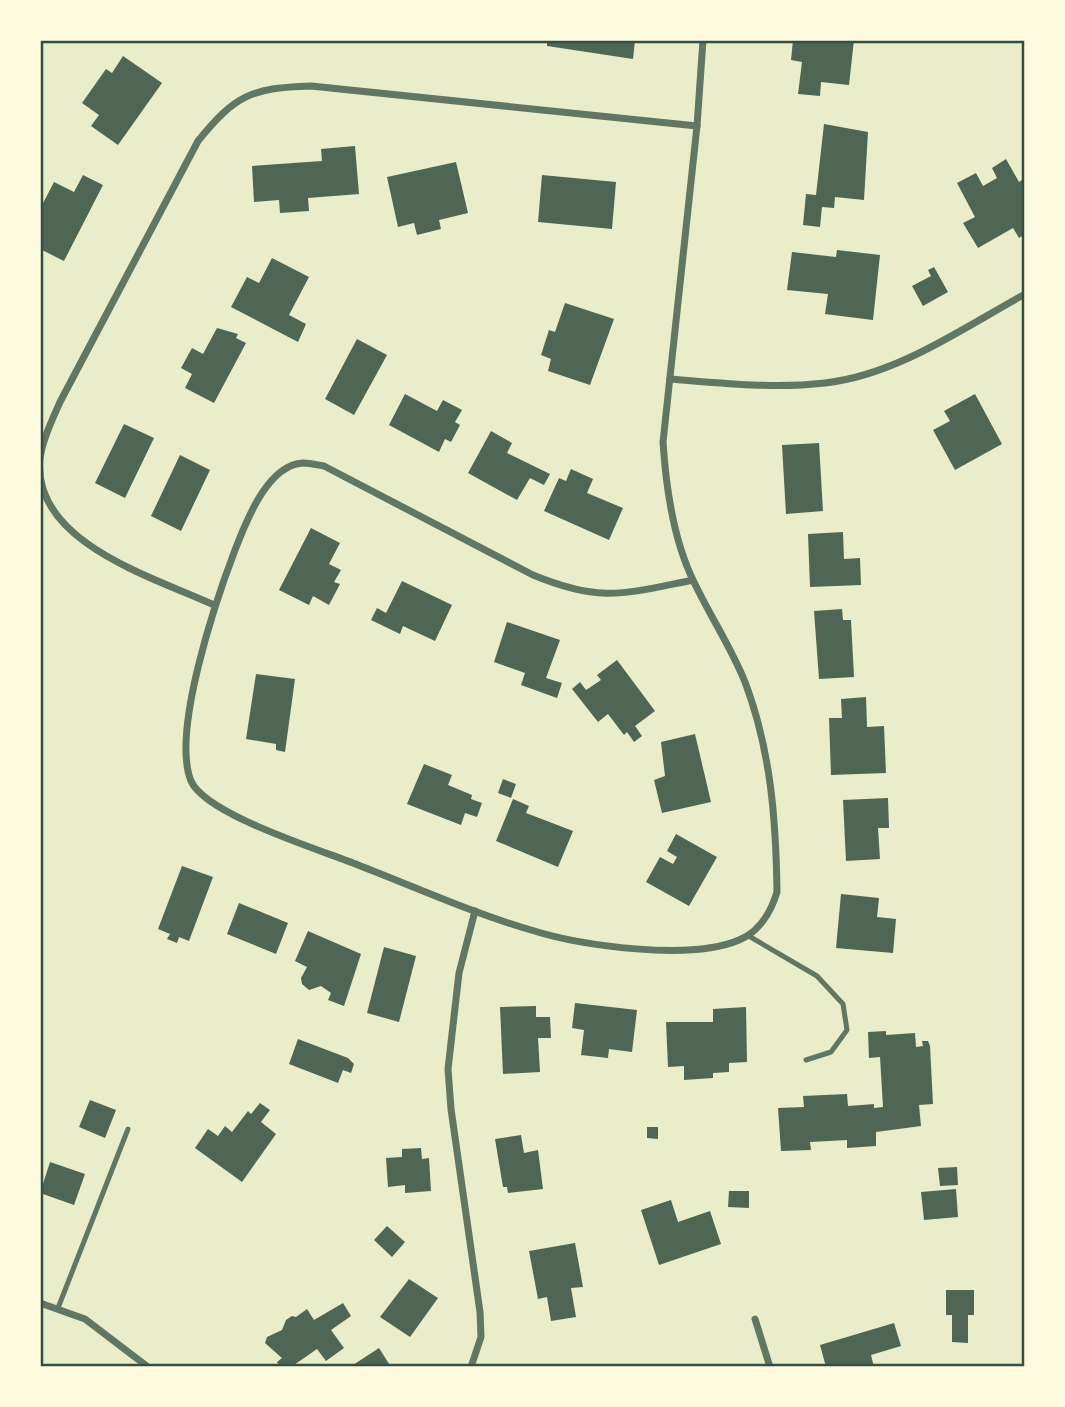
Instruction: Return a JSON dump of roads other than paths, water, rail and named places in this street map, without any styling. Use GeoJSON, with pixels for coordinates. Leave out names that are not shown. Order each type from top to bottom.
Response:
{"type":"FeatureCollection","features":[{"type":"Feature","properties":{"kind":"street"},"geometry":{"type":"LineString","coordinates":[[693,580],[621,595],[590,594],[562,587],[533,575],[324,466],[303,463],[288,468],[272,480],[244,527],[214,605],[197,668],[188,734],[187,762],[191,780],[201,797],[220,810],[475,911],[568,940],[678,951],[717,947],[747,935],[761,924],[772,910],[777,892],[770,770],[745,684],[729,646],[693,580],[665,478],[663,442],[697,127],[703,40]]}},
{"type":"Feature","properties":{"kind":"street"},"geometry":{"type":"LineString","coordinates":[[214,605],[92,548],[72,534],[47,500],[41,481],[40,458],[47,431],[66,390],[198,141],[216,119],[255,91],[311,86],[697,127]]}},
{"type":"Feature","properties":{"kind":"street"},"geometry":{"type":"LineString","coordinates":[[670,379],[753,386],[790,386],[827,383],[858,376],[921,351],[1025,294]]}},
{"type":"Feature","properties":{"kind":"street"},"geometry":{"type":"LineString","coordinates":[[471,1367],[481,1337],[480,1312],[451,1110],[448,1069],[459,973],[475,911]]}},
{"type":"Feature","properties":{"kind":"street"},"geometry":{"type":"LineString","coordinates":[[40,1303],[85,1319],[119,1342],[148,1367]]}},
{"type":"Feature","properties":{"kind":"street"},"geometry":{"type":"LineString","coordinates":[[755,1319],[770,1367]]}},
{"type":"Feature","properties":{"kind":"lane"},"geometry":{"type":"LineString","coordinates":[[747,935],[817,976],[843,1004],[847,1030],[831,1052],[806,1060]]}},
{"type":"Feature","properties":{"kind":"lane"},"geometry":{"type":"LineString","coordinates":[[58,1308],[128,1129]]}}]}
